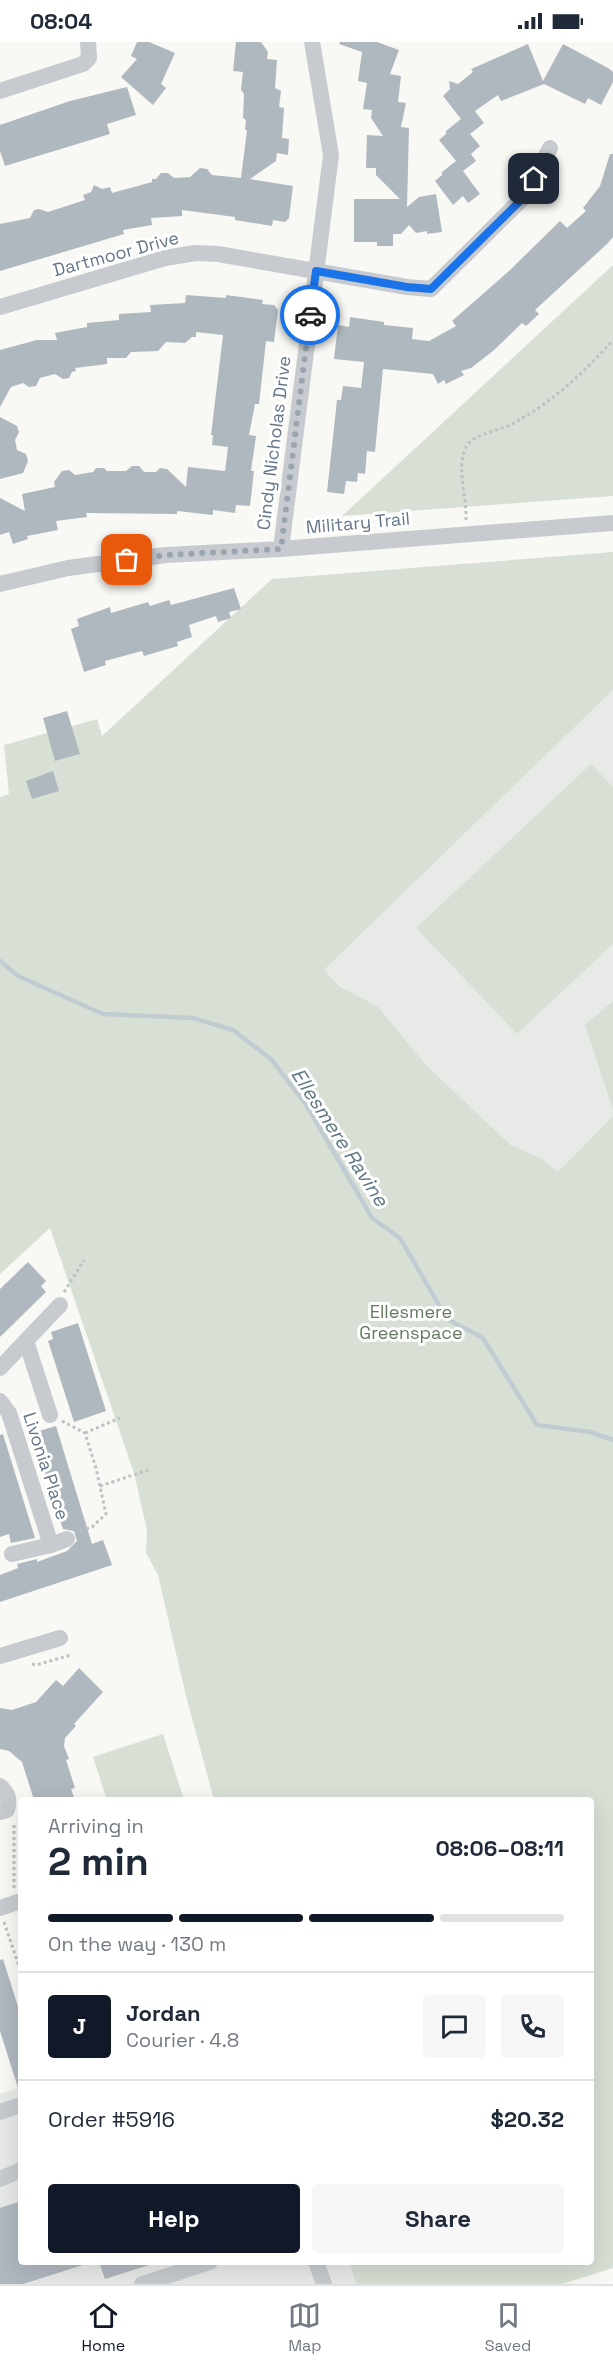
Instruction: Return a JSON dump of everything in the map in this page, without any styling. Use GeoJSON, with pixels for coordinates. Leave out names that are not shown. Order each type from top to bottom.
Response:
{"type":"FeatureCollection","features":[{"type":"Feature","properties":{"kind":"street"},"geometry":{"type":"LineString","coordinates":[[0,91],[83,64],[88,58],[88,42]]}},
{"type":"Feature","properties":{"kind":"street","name":"Cindy Nicholas Drive"},"geometry":{"type":"LineString","coordinates":[[281,549],[331,155],[312,42]]}},
{"type":"Feature","properties":{"kind":"street","name":"Dartmoor Drive"},"geometry":{"type":"LineString","coordinates":[[0,307],[165,258],[196,253],[218,254],[407,287],[431,289],[526,195],[550,148]]}},
{"type":"Feature","properties":{"kind":"street","name":"Military Trail"},"geometry":{"type":"LineString","coordinates":[[0,584],[68,567],[166,555],[281,549],[613,523]]}},
{"type":"Feature","properties":{"kind":"street"},"geometry":{"type":"LineString","coordinates":[[0,1368],[60,1305]]}},
{"type":"Feature","properties":{"kind":"street"},"geometry":{"type":"LineString","coordinates":[[26,1341],[50,1415]]}},
{"type":"Feature","properties":{"kind":"street","name":"Livonia Place"},"geometry":{"type":"LineString","coordinates":[[0,1401],[9,1413],[59,1542]]}},
{"type":"Feature","properties":{"kind":"street"},"geometry":{"type":"LineString","coordinates":[[12,1554],[59,1542]]}},
{"type":"Feature","properties":{"kind":"street"},"geometry":{"type":"LineString","coordinates":[[0,1656],[60,1638]]}},
{"type":"Feature","properties":{"kind":"street"},"geometry":{"type":"LineString","coordinates":[[0,1786],[6,1791],[9,1802],[7,1814]]}},
{"type":"Feature","properties":{"kind":"street"},"geometry":{"type":"LineString","coordinates":[[0,2112],[18,2106]]}},
{"type":"Feature","properties":{"kind":"street"},"geometry":{"type":"LineString","coordinates":[[0,2179],[18,2171]]}},
{"type":"Feature","properties":{"kind":"street"},"geometry":{"type":"LineString","coordinates":[[142,2284],[201,2265]]}},
{"type":"Feature","properties":{"kind":"street"},"geometry":{"type":"LineString","coordinates":[[317,2265],[324,2284]]}},
{"type":"Feature","properties":{"kind":"path"},"geometry":{"type":"LineString","coordinates":[[465,534],[466,509],[462,464],[466,445],[473,438],[496,432],[546,404],[613,340]]}},
{"type":"Feature","properties":{"kind":"path"},"geometry":{"type":"LineString","coordinates":[[60,1305],[62,1295],[84,1260]]}},
{"type":"Feature","properties":{"kind":"path"},"geometry":{"type":"LineString","coordinates":[[50,1415],[85,1433],[106,1514],[92,1527],[74,1533],[59,1542]]}},
{"type":"Feature","properties":{"kind":"path"},"geometry":{"type":"LineString","coordinates":[[85,1433],[120,1418]]}},
{"type":"Feature","properties":{"kind":"path"},"geometry":{"type":"LineString","coordinates":[[100,1486],[148,1470]]}},
{"type":"Feature","properties":{"kind":"path"},"geometry":{"type":"LineString","coordinates":[[7,1814],[8,1906],[18,1957]]}},
{"type":"Feature","properties":{"kind":"shaded area"},"geometry":{"type":"Polygon","coordinates":[[[613,690],[613,1116],[550,1181],[324,970],[613,690]]]}},
{"type":"Feature","properties":{"kind":"shaded area"},"geometry":{"type":"Polygon","coordinates":[[[18,2088],[18,2265],[350,2265],[356,2284],[0,2284],[0,2094],[18,2088]]]}},
{"type":"Feature","properties":{"kind":"green space"},"geometry":{"type":"Polygon","coordinates":[[[613,265],[613,496],[342,516],[613,265]]]}},
{"type":"Feature","properties":{"kind":"green space","name":"Ellesmere Greenspace"},"geometry":{"type":"Polygon","coordinates":[[[613,552],[613,690],[324,970],[341,987],[378,1007],[425,1064],[511,1145],[540,1158],[558,1172],[613,1116],[613,2268],[562,2284],[356,2284],[350,2265],[594,2265],[594,1797],[213,1797],[186,1696],[158,1575],[146,1553],[147,1530],[134,1473],[50,1228],[0,1274],[0,797],[9,794],[4,745],[97,719],[102,736],[272,579],[613,552]]]}},
{"type":"Feature","properties":{"kind":"green space"},"geometry":{"type":"Polygon","coordinates":[[[591,764],[613,787],[613,944],[517,1034],[416,928],[591,764]]]}},
{"type":"Feature","properties":{"kind":"green space"},"geometry":{"type":"Polygon","coordinates":[[[613,1001],[613,1110],[585,1025],[613,1001]]]}},
{"type":"Feature","properties":{"kind":"green space"},"geometry":{"type":"Polygon","coordinates":[[[163,1734],[183,1797],[106,1797],[93,1757],[163,1734]]]}},
{"type":"Feature","properties":{"kind":"building"},"geometry":{"type":"Polygon","coordinates":[[[137,42],[149,42],[175,53],[161,84],[166,88],[153,105],[121,77],[137,59],[131,56],[137,42]]]}},
{"type":"Feature","properties":{"kind":"building"},"geometry":{"type":"Polygon","coordinates":[[[236,42],[261,42],[268,52],[267,59],[277,60],[275,88],[281,91],[279,107],[284,108],[282,138],[289,139],[288,155],[277,153],[276,161],[250,179],[293,186],[289,218],[285,222],[273,220],[272,226],[235,220],[235,217],[182,210],[182,216],[151,218],[152,225],[123,230],[124,234],[0,271],[0,224],[30,218],[34,210],[48,212],[85,200],[83,195],[91,192],[94,185],[102,189],[110,187],[112,193],[152,182],[152,179],[156,179],[161,173],[168,173],[174,178],[190,177],[200,168],[207,169],[212,175],[241,178],[247,130],[245,130],[246,120],[243,118],[244,94],[241,90],[243,72],[233,71],[236,42]]]}},
{"type":"Feature","properties":{"kind":"building"},"geometry":{"type":"Polygon","coordinates":[[[340,42],[377,42],[399,50],[390,74],[401,76],[398,102],[406,103],[401,127],[409,128],[407,207],[419,197],[436,194],[442,232],[416,233],[409,225],[401,234],[393,234],[393,246],[377,246],[377,242],[354,242],[354,199],[400,199],[376,175],[376,168],[366,168],[367,135],[383,136],[371,118],[372,110],[363,109],[367,83],[358,81],[362,52],[339,44],[340,42]]]}},
{"type":"Feature","properties":{"kind":"building"},"geometry":{"type":"Polygon","coordinates":[[[528,44],[543,81],[563,44],[608,68],[613,72],[613,82],[601,105],[588,98],[585,104],[544,84],[501,101],[498,95],[475,111],[484,123],[470,134],[480,146],[471,154],[476,161],[463,171],[480,194],[468,203],[463,196],[453,205],[435,181],[456,161],[439,140],[461,119],[443,96],[450,89],[449,81],[458,84],[473,72],[471,69],[528,44]]]}},
{"type":"Feature","properties":{"kind":"building"},"geometry":{"type":"Polygon","coordinates":[[[127,87],[136,115],[107,124],[110,134],[5,166],[0,151],[0,125],[70,101],[127,87]]]}},
{"type":"Feature","properties":{"kind":"building"},"geometry":{"type":"Polygon","coordinates":[[[610,154],[613,154],[613,237],[535,310],[539,314],[526,326],[522,323],[493,351],[471,368],[461,371],[464,375],[446,384],[444,380],[438,384],[433,374],[383,369],[375,452],[367,451],[365,474],[358,473],[357,482],[346,481],[344,494],[327,492],[337,400],[341,400],[343,386],[361,388],[364,362],[334,359],[338,325],[349,327],[350,317],[384,322],[384,325],[413,328],[412,339],[429,341],[456,326],[452,321],[509,271],[560,221],[567,228],[586,211],[583,208],[600,186],[610,154]]]}},
{"type":"Feature","properties":{"kind":"building"},"geometry":{"type":"Polygon","coordinates":[[[186,295],[226,298],[226,295],[263,300],[262,304],[274,305],[278,310],[274,342],[266,341],[259,404],[255,404],[249,435],[256,436],[251,471],[254,471],[250,506],[236,505],[235,513],[213,510],[213,515],[177,511],[177,514],[86,513],[87,517],[56,521],[58,530],[27,536],[28,539],[13,544],[9,532],[0,535],[0,498],[25,511],[22,494],[55,487],[54,482],[62,471],[69,470],[75,475],[93,472],[96,468],[104,468],[107,471],[126,471],[132,466],[139,466],[144,472],[156,472],[160,468],[167,469],[186,487],[188,467],[225,471],[228,447],[212,445],[213,435],[211,435],[223,335],[196,332],[196,337],[192,337],[185,343],[166,342],[158,351],[131,352],[126,358],[107,358],[107,364],[75,368],[76,371],[72,372],[69,378],[63,379],[55,374],[40,378],[36,386],[29,387],[23,383],[11,387],[0,407],[0,350],[37,340],[57,340],[55,333],[87,327],[87,323],[119,320],[119,314],[151,312],[150,305],[185,303],[186,295]]]}},
{"type":"Feature","properties":{"kind":"building"},"geometry":{"type":"Polygon","coordinates":[[[0,417],[17,426],[19,432],[15,440],[17,450],[26,454],[28,461],[23,473],[0,479],[0,417]]]}},
{"type":"Feature","properties":{"kind":"building"},"geometry":{"type":"Polygon","coordinates":[[[234,588],[241,609],[229,612],[231,618],[218,622],[216,616],[189,625],[192,637],[177,642],[178,646],[144,656],[142,651],[105,661],[106,665],[84,672],[71,629],[79,626],[77,619],[110,607],[111,613],[148,602],[150,606],[169,600],[171,605],[234,588]]]}},
{"type":"Feature","properties":{"kind":"building"},"geometry":{"type":"Polygon","coordinates":[[[67,711],[80,754],[55,761],[43,718],[67,711]]]}},
{"type":"Feature","properties":{"kind":"building"},"geometry":{"type":"Polygon","coordinates":[[[53,771],[59,791],[32,799],[26,781],[53,771]]]}},
{"type":"Feature","properties":{"kind":"building"},"geometry":{"type":"Polygon","coordinates":[[[28,1262],[46,1281],[41,1286],[46,1292],[0,1337],[0,1289],[28,1262]]]}},
{"type":"Feature","properties":{"kind":"building"},"geometry":{"type":"Polygon","coordinates":[[[78,1323],[106,1411],[74,1422],[48,1341],[53,1339],[51,1332],[78,1323]]]}},
{"type":"Feature","properties":{"kind":"building"},"geometry":{"type":"Polygon","coordinates":[[[56,1426],[92,1544],[103,1540],[112,1565],[0,1602],[0,1575],[18,1568],[17,1564],[37,1559],[37,1562],[67,1551],[77,1541],[74,1531],[63,1529],[32,1433],[56,1426]]]}},
{"type":"Feature","properties":{"kind":"building"},"geometry":{"type":"Polygon","coordinates":[[[3,1434],[35,1538],[11,1543],[9,1534],[0,1537],[0,1435],[3,1434]]]}},
{"type":"Feature","properties":{"kind":"building"},"geometry":{"type":"Polygon","coordinates":[[[79,1668],[103,1692],[74,1724],[76,1726],[65,1738],[64,1746],[69,1759],[66,1760],[75,1788],[71,1789],[74,1797],[33,1797],[22,1762],[9,1751],[0,1749],[0,1708],[12,1710],[36,1702],[56,1680],[63,1686],[79,1668]]]}},
{"type":"Feature","properties":{"kind":"building"},"geometry":{"type":"Polygon","coordinates":[[[3,1959],[18,2006],[18,2088],[0,2031],[0,1960],[3,1959]]]}},
{"type":"Feature","properties":{"kind":"building"},"geometry":{"type":"Polygon","coordinates":[[[18,2202],[18,2265],[83,2265],[23,2284],[0,2284],[0,2208],[18,2202]]]}},
{"type":"Feature","properties":{"kind":"building"},"geometry":{"type":"Polygon","coordinates":[[[100,2265],[149,2265],[105,2279],[100,2265]]]}},
{"type":"Feature","properties":{"kind":"waterway","name":"Ellesmere Ravine"},"geometry":{"type":"LineString","coordinates":[[0,961],[18,976],[103,1014],[193,1018],[233,1030],[271,1059],[307,1106],[372,1218],[400,1238],[447,1319],[483,1338],[537,1425],[590,1432],[613,1440]]}},
{"type":"Feature","properties":{"kind":"way so far"},"geometry":{"type":"LineString","coordinates":[[127,560],[166,555],[281,549],[310,315]]}},
{"type":"Feature","properties":{"kind":"route"},"geometry":{"type":"LineString","coordinates":[[310,315],[316,271],[431,289],[526,195],[534,179]]}}]}
